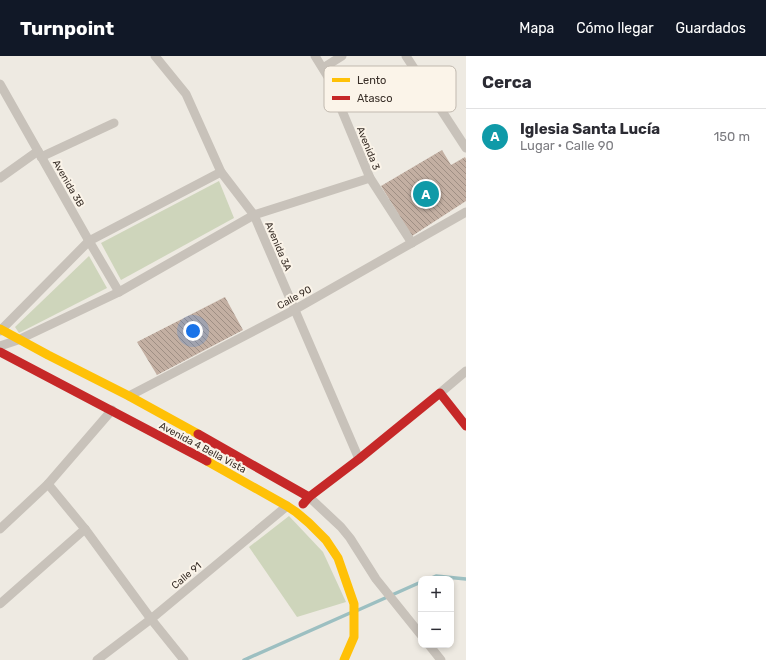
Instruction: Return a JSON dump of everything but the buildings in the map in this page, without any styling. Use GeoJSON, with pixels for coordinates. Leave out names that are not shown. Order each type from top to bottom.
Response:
{"type":"FeatureCollection","features":[{"type":"Feature","properties":{"kind":"street","name":"Avenida 3A"},"geometry":{"type":"LineString","coordinates":[[155,56],[186,94],[221,172],[254,215],[359,459]]}},
{"type":"Feature","properties":{"kind":"street","name":"Avenida 3"},"geometry":{"type":"LineString","coordinates":[[316,56],[323,68]]}},
{"type":"Feature","properties":{"kind":"street"},"geometry":{"type":"LineString","coordinates":[[326,66],[342,56]]}},
{"type":"Feature","properties":{"kind":"street"},"geometry":{"type":"LineString","coordinates":[[406,56],[413,66]]}},
{"type":"Feature","properties":{"kind":"street","name":"Avenida 3B"},"geometry":{"type":"LineString","coordinates":[[0,84],[119,292]]}},
{"type":"Feature","properties":{"kind":"street","name":"Avenida 3"},"geometry":{"type":"LineString","coordinates":[[343,112],[370,178],[412,243]]}},
{"type":"Feature","properties":{"kind":"street"},"geometry":{"type":"LineString","coordinates":[[443,112],[466,148]]}},
{"type":"Feature","properties":{"kind":"street"},"geometry":{"type":"LineString","coordinates":[[0,178],[40,154],[114,123]]}},
{"type":"Feature","properties":{"kind":"street"},"geometry":{"type":"LineString","coordinates":[[0,330],[89,241],[221,172]]}},
{"type":"Feature","properties":{"kind":"street"},"geometry":{"type":"LineString","coordinates":[[0,346],[18,340],[119,292],[254,215],[370,178]]}},
{"type":"Feature","properties":{"kind":"street","name":"Calle 90"},"geometry":{"type":"LineString","coordinates":[[129,396],[294,310],[466,212]]}},
{"type":"Feature","properties":{"kind":"street","name":"Avenida 4 Bella Vista"},"geometry":{"type":"LineString","coordinates":[[0,330],[129,396],[309,497]]}},
{"type":"Feature","properties":{"kind":"street","name":"Avenida 4 Bella Vista"},"geometry":{"type":"LineString","coordinates":[[0,352],[228,472],[287,506],[309,523],[326,540],[338,558],[354,604],[354,637],[344,660]]}},
{"type":"Feature","properties":{"kind":"street"},"geometry":{"type":"LineString","coordinates":[[296,512],[309,497],[359,459],[466,372]]}},
{"type":"Feature","properties":{"kind":"street"},"geometry":{"type":"LineString","coordinates":[[440,393],[466,426]]}},
{"type":"Feature","properties":{"kind":"street"},"geometry":{"type":"LineString","coordinates":[[0,529],[48,484],[112,410]]}},
{"type":"Feature","properties":{"kind":"street"},"geometry":{"type":"LineString","coordinates":[[48,484],[85,529],[151,619],[184,660]]}},
{"type":"Feature","properties":{"kind":"street"},"geometry":{"type":"LineString","coordinates":[[309,497],[341,527],[350,538],[376,579],[418,630]]}},
{"type":"Feature","properties":{"kind":"street","name":"Calle 91"},"geometry":{"type":"LineString","coordinates":[[97,660],[151,619],[287,506]]}},
{"type":"Feature","properties":{"kind":"street"},"geometry":{"type":"LineString","coordinates":[[0,604],[85,529]]}},
{"type":"Feature","properties":{"kind":"street"},"geometry":{"type":"LineString","coordinates":[[431,648],[441,660]]}},
{"type":"Feature","properties":{"kind":"green space"},"geometry":{"type":"Polygon","coordinates":[[[219,181],[234,218],[121,280],[101,243],[219,181]]]}},
{"type":"Feature","properties":{"kind":"green space"},"geometry":{"type":"Polygon","coordinates":[[[89,256],[107,288],[19,333],[15,327],[89,256]]]}},
{"type":"Feature","properties":{"kind":"green space"},"geometry":{"type":"Polygon","coordinates":[[[289,516],[323,552],[346,602],[297,617],[249,547],[289,516]]]}},
{"type":"Feature","properties":{"kind":"waterway"},"geometry":{"type":"LineString","coordinates":[[454,578],[466,579]]}},
{"type":"Feature","properties":{"kind":"waterway"},"geometry":{"type":"LineString","coordinates":[[356,611],[418,583]]}},
{"type":"Feature","properties":{"kind":"waterway"},"geometry":{"type":"LineString","coordinates":[[244,660],[350,613]]}},
{"type":"Feature","properties":{"kind":"traffic: slow"},"geometry":{"type":"LineString","coordinates":[[0,329],[129,396],[198,434]]}},
{"type":"Feature","properties":{"kind":"traffic: slow"},"geometry":{"type":"LineString","coordinates":[[207,461],[287,506],[309,523],[326,540],[338,558],[354,604],[354,637],[344,660]]}},
{"type":"Feature","properties":{"kind":"traffic: jam"},"geometry":{"type":"LineString","coordinates":[[0,352],[207,461]]}},
{"type":"Feature","properties":{"kind":"traffic: jam"},"geometry":{"type":"LineString","coordinates":[[303,504],[309,497],[359,459],[440,393],[466,426]]}},
{"type":"Feature","properties":{"kind":"traffic: jam"},"geometry":{"type":"LineString","coordinates":[[198,434],[309,497]]}},
{"type":"Feature","properties":{"kind":"place","name":"Iglesia Santa Lucía"},"geometry":{"type":"Point","coordinates":[426,194]}}]}
